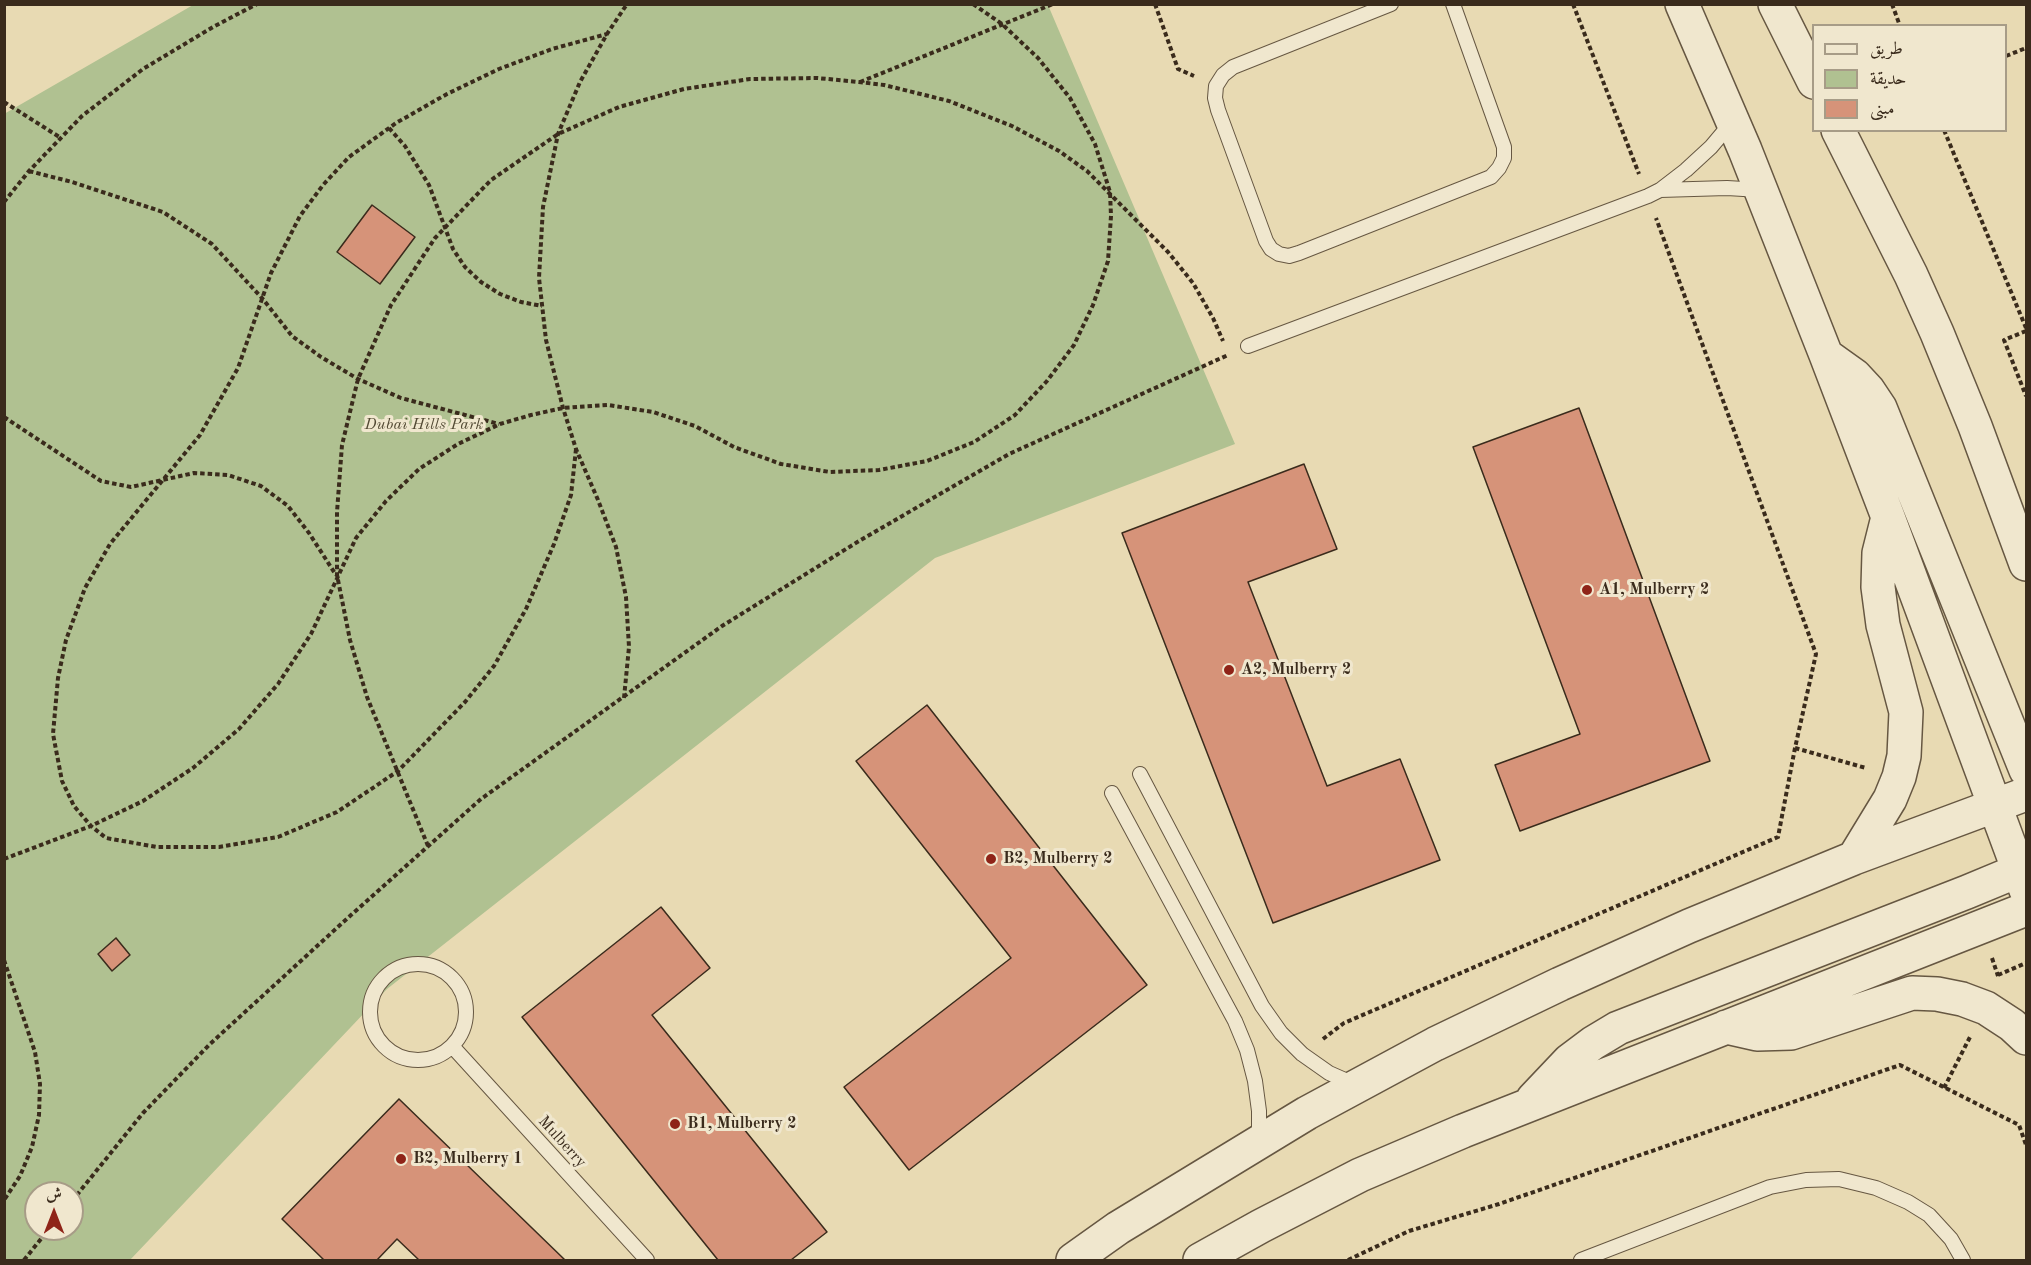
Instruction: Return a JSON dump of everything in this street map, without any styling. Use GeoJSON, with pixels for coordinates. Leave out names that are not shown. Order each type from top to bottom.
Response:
{"type":"FeatureCollection","features":[{"type":"Feature","properties":{"kind":"street"},"geometry":{"type":"LineString","coordinates":[[1528,1105],[1569,1061],[1618,1028],[2024,875],[1762,190],[1682,4]]}},
{"type":"Feature","properties":{"kind":"street"},"geometry":{"type":"LineString","coordinates":[[1775,4],[1812,78]]}},
{"type":"Feature","properties":{"kind":"street"},"geometry":{"type":"LineString","coordinates":[[1839,132],[1911,275],[1937,333],[1975,426],[2026,564]]}},
{"type":"Feature","properties":{"kind":"street"},"geometry":{"type":"LineString","coordinates":[[1826,355],[1855,376],[1880,408],[2026,770]]}},
{"type":"Feature","properties":{"kind":"street"},"geometry":{"type":"LineString","coordinates":[[1854,858],[1890,799],[1904,756],[1906,712],[1883,624],[1878,587],[1879,553],[1888,517]]}},
{"type":"Feature","properties":{"kind":"street"},"geometry":{"type":"LineString","coordinates":[[1073,1260],[1119,1228],[1259,1142],[1356,1085],[1435,1044],[1689,926],[1854,858],[2026,794]]}},
{"type":"Feature","properties":{"kind":"street"},"geometry":{"type":"LineString","coordinates":[[1996,805],[2026,830]]}},
{"type":"Feature","properties":{"kind":"street"},"geometry":{"type":"LineString","coordinates":[[1200,1260],[1360,1175],[1528,1105],[2026,909]]}},
{"type":"Feature","properties":{"kind":"street"},"geometry":{"type":"LineString","coordinates":[[1724,1027],[1757,1034],[1791,1033],[1912,993],[1937,994],[1962,999],[1986,1008],[2012,1025],[2026,1038]]}},
{"type":"Feature","properties":{"kind":"lane"},"geometry":{"type":"LineString","coordinates":[[1391,4],[1233,67],[1223,75],[1216,86],[1215,98],[1218,110],[1266,241],[1271,249],[1280,254],[1289,256],[1491,177],[1499,168],[1504,158],[1501,136],[1453,4]]}},
{"type":"Feature","properties":{"kind":"lane"},"geometry":{"type":"LineString","coordinates":[[1248,346],[1654,193],[1686,170],[1711,147],[1732,122]]}},
{"type":"Feature","properties":{"kind":"lane"},"geometry":{"type":"LineString","coordinates":[[1654,193],[1727,188],[1762,190]]}},
{"type":"Feature","properties":{"kind":"lane"},"geometry":{"type":"LineString","coordinates":[[1140,774],[1262,1006],[1281,1033],[1302,1054],[1329,1073],[1356,1085]]}},
{"type":"Feature","properties":{"kind":"lane"},"geometry":{"type":"LineString","coordinates":[[1112,793],[1235,1021],[1247,1050],[1255,1081],[1259,1111],[1259,1142]]}},
{"type":"Feature","properties":{"kind":"lane"},"geometry":{"type":"LineString","coordinates":[[420,964],[436,968],[449,976],[460,988],[465,1003],[466,1018],[462,1033],[452,1046],[439,1055],[424,1060],[408,1059],[394,1053],[381,1043],[370,1014],[372,999],[379,984],[391,973],[405,966],[420,964]]}},
{"type":"Feature","properties":{"kind":"lane","name":"Mulberry"},"geometry":{"type":"LineString","coordinates":[[452,1046],[647,1260]]}},
{"type":"Feature","properties":{"kind":"lane"},"geometry":{"type":"LineString","coordinates":[[1581,1260],[1770,1187],[1806,1180],[1839,1179],[1876,1188],[1908,1202],[1929,1215],[1951,1239],[1963,1260]]}},
{"type":"Feature","properties":{"kind":"path"},"geometry":{"type":"LineString","coordinates":[[4,202],[29,171],[82,116],[143,69],[213,27],[257,4]]}},
{"type":"Feature","properties":{"kind":"path"},"geometry":{"type":"LineString","coordinates":[[624,698],[629,647],[626,597],[616,547],[576,449],[563,408],[546,340],[539,278],[543,207],[558,134],[580,82],[627,4]]}},
{"type":"Feature","properties":{"kind":"path"},"geometry":{"type":"LineString","coordinates":[[4,859],[91,826],[143,801],[193,768],[240,729],[278,684],[311,634],[356,538],[386,501],[419,469],[458,444],[500,424],[563,408],[608,405],[653,412],[695,426],[734,447],[781,464],[830,472],[879,470],[927,461],[974,442],[1015,415],[1047,381],[1074,345],[1093,305],[1108,261],[1110,192],[1095,144],[1070,98],[1038,58],[1002,24],[973,4]]}},
{"type":"Feature","properties":{"kind":"path"},"geometry":{"type":"LineString","coordinates":[[859,82],[1053,4]]}},
{"type":"Feature","properties":{"kind":"path"},"geometry":{"type":"LineString","coordinates":[[1155,4],[1178,69],[1216,86]]}},
{"type":"Feature","properties":{"kind":"path"},"geometry":{"type":"LineString","coordinates":[[1302,1054],[1344,1023],[1778,837],[1816,654],[1654,193],[1573,4]]}},
{"type":"Feature","properties":{"kind":"path"},"geometry":{"type":"LineString","coordinates":[[1892,4],[1899,24]]}},
{"type":"Feature","properties":{"kind":"path"},"geometry":{"type":"LineString","coordinates":[[576,449],[571,495],[554,544],[516,628],[494,666],[465,702],[398,771],[337,812],[278,837],[219,847],[157,848],[106,838],[91,826],[74,806],[62,781],[53,734],[58,678],[66,640],[85,588],[110,544],[200,435],[238,369],[262,298],[282,249],[300,216],[323,185],[349,158],[389,128],[447,94],[499,69],[552,49],[607,34]]}},
{"type":"Feature","properties":{"kind":"path"},"geometry":{"type":"LineString","coordinates":[[2007,56],[2026,48]]}},
{"type":"Feature","properties":{"kind":"path"},"geometry":{"type":"LineString","coordinates":[[84,1186],[143,1113],[210,1044],[482,799],[722,626],[859,541],[999,460],[1230,354],[1193,283],[1168,252],[1110,192],[1087,171],[1059,151],[1012,126],[949,101],[884,85],[817,78],[750,79],[684,88],[619,107],[558,134],[491,180],[435,238],[391,305],[358,379],[342,445],[337,512],[337,576],[350,640],[367,697],[429,846]]}},
{"type":"Feature","properties":{"kind":"path"},"geometry":{"type":"LineString","coordinates":[[4,102],[61,138]]}},
{"type":"Feature","properties":{"kind":"path"},"geometry":{"type":"LineString","coordinates":[[389,128],[405,146],[429,185],[444,229],[465,267],[500,294],[521,302],[542,306]]}},
{"type":"Feature","properties":{"kind":"path"},"geometry":{"type":"LineString","coordinates":[[1945,132],[2026,329],[2004,340],[2026,396]]}},
{"type":"Feature","properties":{"kind":"path"},"geometry":{"type":"LineString","coordinates":[[29,171],[72,182],[163,212],[213,244],[262,298],[292,336],[358,379],[402,398],[500,424]]}},
{"type":"Feature","properties":{"kind":"path"},"geometry":{"type":"LineString","coordinates":[[4,417],[101,481],[131,487],[194,473],[228,475],[261,486],[288,506],[337,576]]}},
{"type":"Feature","properties":{"kind":"path"},"geometry":{"type":"LineString","coordinates":[[4,960],[33,1042],[40,1084],[39,1116],[32,1147],[20,1176],[4,1200]]}},
{"type":"Feature","properties":{"kind":"path"},"geometry":{"type":"LineString","coordinates":[[1998,975],[2026,963]]}},
{"type":"Feature","properties":{"kind":"path"},"geometry":{"type":"LineString","coordinates":[[1348,1260],[1409,1231],[1499,1204],[1900,1065],[2019,1125],[2026,1145]]}},
{"type":"Feature","properties":{"kind":"path"},"geometry":{"type":"LineString","coordinates":[[24,1260],[39,1241]]}},
{"type":"Feature","properties":{"kind":"green space","name":"Dubai Hills Park"},"geometry":{"type":"Polygon","coordinates":[[[193,5],[1048,5],[1235,444],[935,558],[387,989],[130,1260],[5,1260],[4,114],[193,5]]]}},
{"type":"Feature","properties":{"kind":"building"},"geometry":{"type":"Polygon","coordinates":[[[372,205],[415,237],[380,284],[337,252],[372,205]]]}},
{"type":"Feature","properties":{"kind":"building","name":"A1, Mulberry 2"},"geometry":{"type":"Polygon","coordinates":[[[1579,408],[1710,761],[1520,831],[1495,765],[1580,734],[1473,447],[1579,408]]]}},
{"type":"Feature","properties":{"kind":"building","name":"A2, Mulberry 2"},"geometry":{"type":"Polygon","coordinates":[[[1304,464],[1337,549],[1248,582],[1327,786],[1400,759],[1440,860],[1273,923],[1122,533],[1304,464]]]}},
{"type":"Feature","properties":{"kind":"building","name":"B2, Mulberry 2"},"geometry":{"type":"Polygon","coordinates":[[[927,705],[1147,985],[909,1170],[844,1087],[1011,958],[856,761],[927,705]]]}},
{"type":"Feature","properties":{"kind":"building","name":"B1, Mulberry 2"},"geometry":{"type":"Polygon","coordinates":[[[661,907],[710,968],[652,1015],[827,1232],[791,1260],[718,1260],[522,1017],[661,907]]]}},
{"type":"Feature","properties":{"kind":"building"},"geometry":{"type":"Polygon","coordinates":[[[116,938],[130,955],[112,971],[98,954],[116,938]]]}},
{"type":"Feature","properties":{"kind":"building","name":"B2, Mulberry 1"},"geometry":{"type":"Polygon","coordinates":[[[399,1099],[565,1260],[419,1260],[397,1239],[377,1260],[324,1260],[282,1219],[399,1099]]]}},
{"type":"Feature","properties":{"kind":"place","name":"A1, Mulberry 2"},"geometry":{"type":"Point","coordinates":[1587,590]}},
{"type":"Feature","properties":{"kind":"place","name":"A2, Mulberry 2"},"geometry":{"type":"Point","coordinates":[1229,670]}},
{"type":"Feature","properties":{"kind":"place","name":"B2, Mulberry 2"},"geometry":{"type":"Point","coordinates":[991,859]}},
{"type":"Feature","properties":{"kind":"place","name":"B1, Mulberry 2"},"geometry":{"type":"Point","coordinates":[675,1124]}},
{"type":"Feature","properties":{"kind":"place","name":"B2, Mulberry 1"},"geometry":{"type":"Point","coordinates":[401,1159]}}]}
